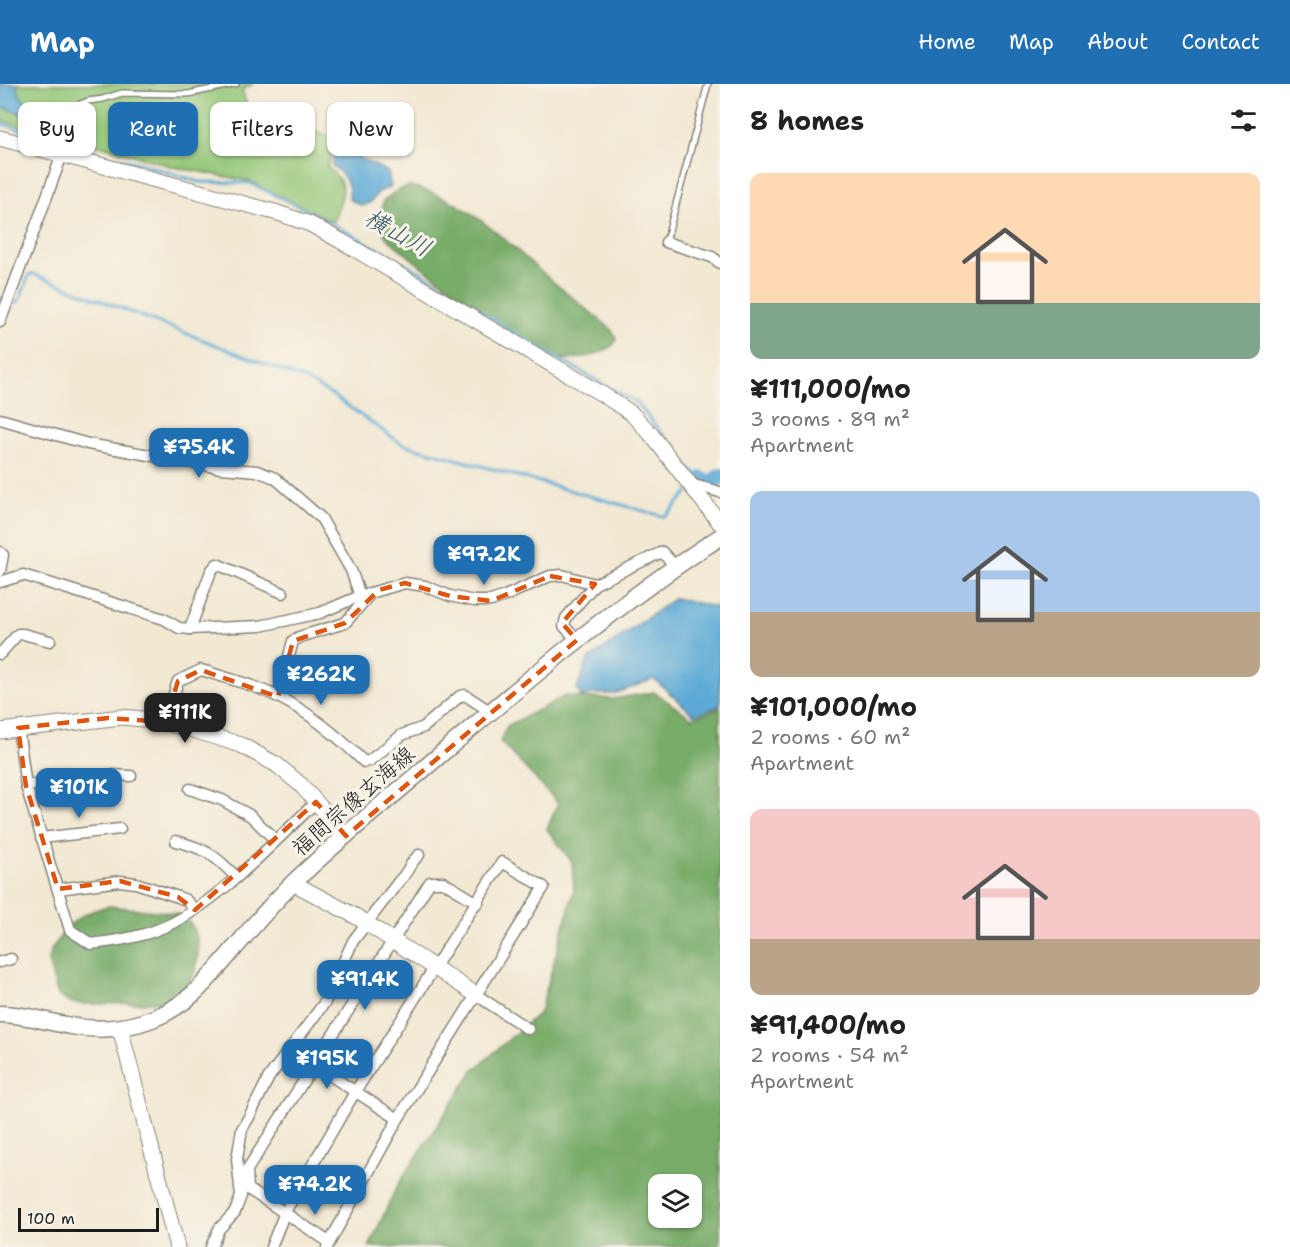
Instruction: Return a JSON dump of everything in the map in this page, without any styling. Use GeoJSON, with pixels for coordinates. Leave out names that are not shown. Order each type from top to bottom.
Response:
{"type":"FeatureCollection","features":[{"type":"Feature","properties":{"kind":"main road","name":"福間宗像玄海線"},"geometry":{"type":"LineString","coordinates":[[0,1014],[28,1016],[85,1028],[123,1040],[142,1022],[168,1012],[194,995],[293,883],[346,836],[577,640],[675,566],[720,537]]}},
{"type":"Feature","properties":{"kind":"street"},"geometry":{"type":"LineString","coordinates":[[0,138],[18,143]]}},
{"type":"Feature","properties":{"kind":"street"},"geometry":{"type":"LineString","coordinates":[[0,322],[59,163],[59,156]]}},
{"type":"Feature","properties":{"kind":"street"},"geometry":{"type":"LineString","coordinates":[[66,156],[278,213],[310,224],[440,298],[631,412],[720,524]]}},
{"type":"Feature","properties":{"kind":"street"},"geometry":{"type":"LineString","coordinates":[[666,242],[712,257],[720,263]]}},
{"type":"Feature","properties":{"kind":"street"},"geometry":{"type":"LineString","coordinates":[[0,419],[88,444],[210,466],[257,471],[275,478],[321,518],[366,594]]}},
{"type":"Feature","properties":{"kind":"street"},"geometry":{"type":"LineString","coordinates":[[690,484],[720,492]]}},
{"type":"Feature","properties":{"kind":"street"},"geometry":{"type":"LineString","coordinates":[[0,552],[3,555],[0,571]]}},
{"type":"Feature","properties":{"kind":"street"},"geometry":{"type":"LineString","coordinates":[[577,640],[564,626],[566,618],[595,584],[662,552],[675,566]]}},
{"type":"Feature","properties":{"kind":"street"},"geometry":{"type":"LineString","coordinates":[[190,629],[211,571],[217,564],[283,593]]}},
{"type":"Feature","properties":{"kind":"street"},"geometry":{"type":"LineString","coordinates":[[0,582],[23,575],[164,619],[179,628],[190,629],[249,627],[293,620],[405,583],[425,586],[450,596],[474,601],[491,600],[550,576],[562,575],[595,584]]}},
{"type":"Feature","properties":{"kind":"street"},"geometry":{"type":"LineString","coordinates":[[278,697],[293,641],[345,622],[366,594]]}},
{"type":"Feature","properties":{"kind":"street"},"geometry":{"type":"LineString","coordinates":[[0,654],[18,634],[50,641]]}},
{"type":"Feature","properties":{"kind":"street"},"geometry":{"type":"LineString","coordinates":[[165,722],[178,681],[201,670],[244,683],[278,697],[316,720],[364,762],[369,761],[402,735],[424,727],[460,696],[465,695],[491,712]]}},
{"type":"Feature","properties":{"kind":"street"},"geometry":{"type":"LineString","coordinates":[[0,731],[108,718],[137,718],[165,722],[227,740],[265,758],[288,774],[346,836]]}},
{"type":"Feature","properties":{"kind":"street"},"geometry":{"type":"LineString","coordinates":[[18,728],[26,786],[70,930],[91,944],[141,935],[160,929],[195,910],[236,877],[316,802]]}},
{"type":"Feature","properties":{"kind":"street"},"geometry":{"type":"LineString","coordinates":[[26,786],[110,775],[131,776]]}},
{"type":"Feature","properties":{"kind":"street"},"geometry":{"type":"LineString","coordinates":[[190,789],[222,800],[250,816],[275,840]]}},
{"type":"Feature","properties":{"kind":"street"},"geometry":{"type":"LineString","coordinates":[[41,838],[120,829]]}},
{"type":"Feature","properties":{"kind":"street"},"geometry":{"type":"LineString","coordinates":[[176,841],[194,846],[217,857],[236,877]]}},
{"type":"Feature","properties":{"kind":"street"},"geometry":{"type":"LineString","coordinates":[[211,1247],[219,1229],[235,1212],[241,1196],[237,1159],[242,1129],[269,1077],[325,1002],[353,941],[365,923],[407,874],[419,855]]}},
{"type":"Feature","properties":{"kind":"street"},"geometry":{"type":"LineString","coordinates":[[271,1247],[285,1212],[356,1092],[478,903],[502,862],[544,887],[398,1119],[328,1245],[285,1212],[248,1189],[247,1170],[430,882],[443,882],[478,903]]}},
{"type":"Feature","properties":{"kind":"street"},"geometry":{"type":"LineString","coordinates":[[58,889],[120,881],[136,883],[186,900],[195,910]]}},
{"type":"Feature","properties":{"kind":"street"},"geometry":{"type":"LineString","coordinates":[[293,883],[365,923],[528,1029]]}},
{"type":"Feature","properties":{"kind":"street"},"geometry":{"type":"LineString","coordinates":[[123,1040],[177,1247]]}},
{"type":"Feature","properties":{"kind":"street"},"geometry":{"type":"LineString","coordinates":[[314,1065],[398,1119]]}},
{"type":"Feature","properties":{"kind":"lane"},"geometry":{"type":"LineString","coordinates":[[85,102],[122,93],[188,94],[236,84]]}},
{"type":"Feature","properties":{"kind":"lane"},"geometry":{"type":"LineString","coordinates":[[666,242],[708,84]]}},
{"type":"Feature","properties":{"kind":"highlighted area"},"geometry":{"type":"Polygon","coordinates":[[[550,576],[595,584],[562,623],[577,640],[346,836],[316,802],[195,910],[178,897],[120,881],[58,889],[26,786],[18,728],[108,718],[165,722],[178,681],[201,670],[278,697],[293,641],[345,623],[379,590],[405,583],[450,596],[491,601],[550,576]]]}},
{"type":"Feature","properties":{"kind":"green space"},"geometry":{"type":"Polygon","coordinates":[[[0,84],[253,84],[242,90],[246,102],[210,102],[210,156],[315,156],[315,132],[327,136],[327,156],[331,156],[327,167],[335,174],[342,186],[341,199],[333,222],[249,181],[174,167],[137,156],[198,156],[198,102],[108,102],[108,147],[96,146],[96,102],[18,102],[18,125],[0,120],[0,84]]]}},
{"type":"Feature","properties":{"kind":"green space"},"geometry":{"type":"Polygon","coordinates":[[[410,186],[446,199],[494,230],[611,329],[617,339],[613,345],[598,353],[579,358],[560,359],[542,355],[417,263],[386,237],[379,220],[384,200],[398,190],[410,186]]]}},
{"type":"Feature","properties":{"kind":"green space"},"geometry":{"type":"Polygon","coordinates":[[[654,692],[692,718],[720,708],[720,1247],[369,1247],[396,1188],[473,1071],[540,1012],[574,890],[572,862],[547,829],[558,803],[500,741],[507,726],[565,696],[613,699],[654,692]]]}},
{"type":"Feature","properties":{"kind":"green space"},"geometry":{"type":"Polygon","coordinates":[[[109,906],[174,913],[186,919],[193,929],[198,954],[196,968],[191,981],[174,999],[142,1003],[81,1004],[67,1001],[58,995],[48,962],[51,950],[74,922],[86,914],[109,906]]]}},
{"type":"Feature","properties":{"kind":"water"},"geometry":{"type":"Polygon","coordinates":[[[0,84],[17,84],[18,91],[26,102],[18,102],[18,112],[0,107],[0,84]]]}},
{"type":"Feature","properties":{"kind":"water"},"geometry":{"type":"Polygon","coordinates":[[[334,156],[356,156],[388,172],[391,187],[378,192],[371,202],[362,206],[349,199],[346,180],[332,165],[334,156]]]}},
{"type":"Feature","properties":{"kind":"water"},"geometry":{"type":"Polygon","coordinates":[[[675,598],[720,608],[720,706],[694,715],[654,679],[614,694],[586,694],[583,699],[577,689],[588,660],[675,598]]]}},
{"type":"Feature","properties":{"kind":"waterway","name":"横山川"},"geometry":{"type":"LineString","coordinates":[[0,123],[108,157],[135,162],[199,182],[249,183],[309,211],[420,272],[532,344],[637,403],[690,469],[701,479],[698,482]]}},
{"type":"Feature","properties":{"kind":"waterway"},"geometry":{"type":"LineString","coordinates":[[0,297],[12,304],[19,301],[29,275],[33,274],[306,380],[332,395],[402,444],[662,516],[666,516],[689,491]]}},
{"type":"Feature","properties":{"kind":"waterway","name":"横山川"},"geometry":{"type":"LineString","coordinates":[[701,479],[708,483],[720,476]]}}]}
